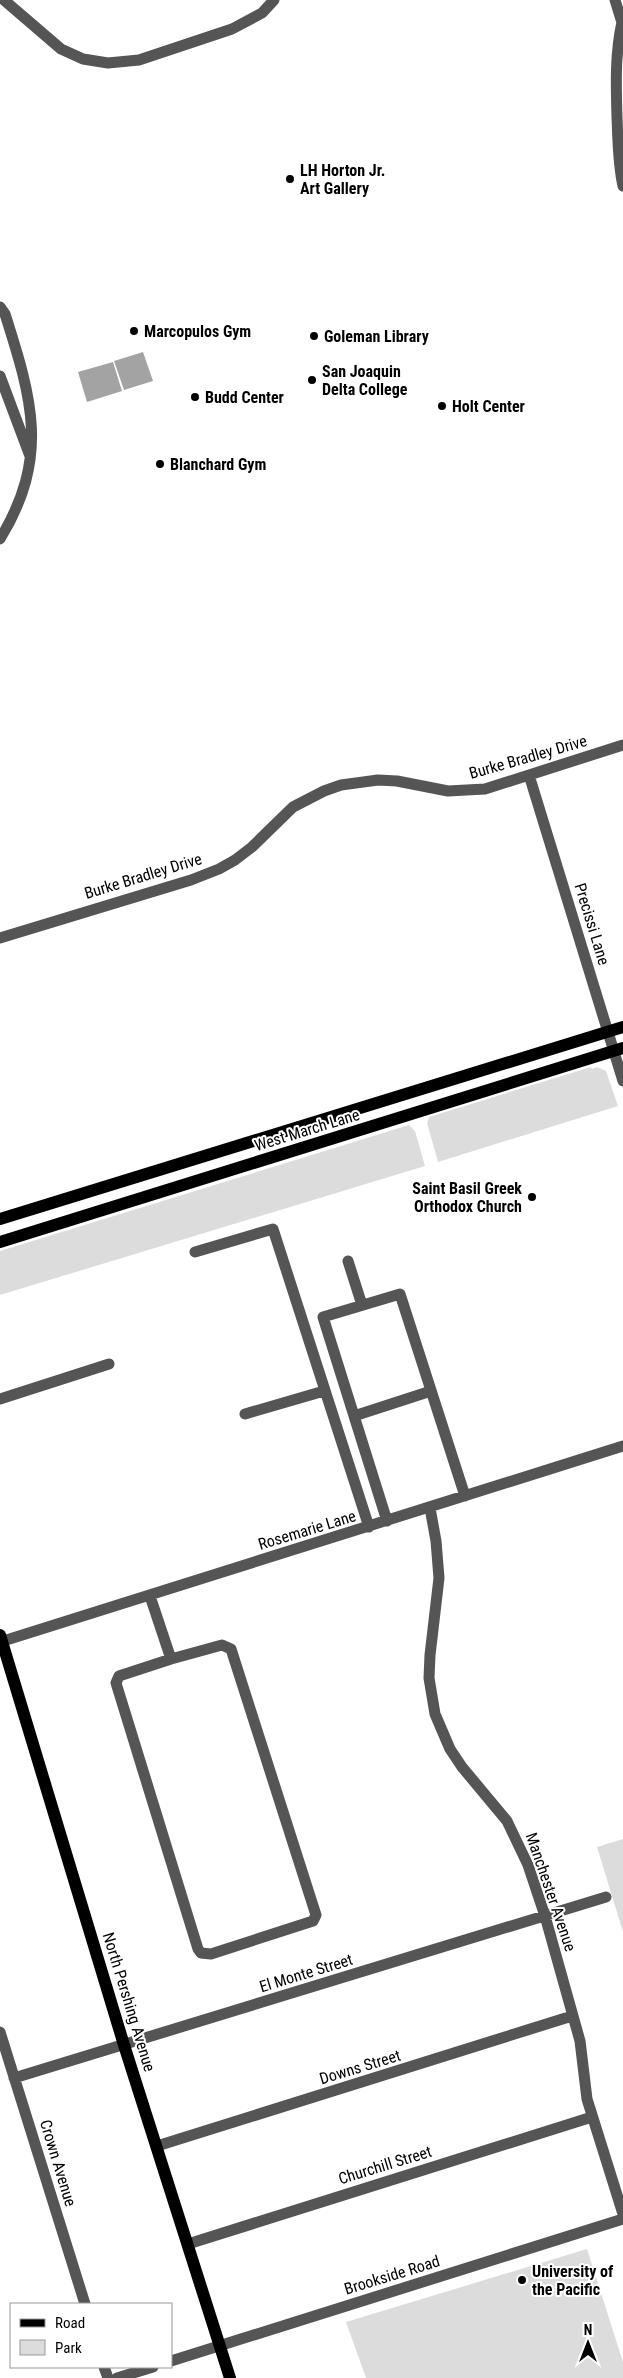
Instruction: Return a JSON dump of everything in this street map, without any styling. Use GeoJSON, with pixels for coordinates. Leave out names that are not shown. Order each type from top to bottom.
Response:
{"type":"FeatureCollection","features":[{"type":"Feature","properties":{"kind":"main road","name":"West March Lane"},"geometry":{"type":"LineString","coordinates":[[0,1218],[623,1027]]}},
{"type":"Feature","properties":{"kind":"main road","name":"West March Lane"},"geometry":{"type":"LineString","coordinates":[[0,1242],[618,1050]]}},
{"type":"Feature","properties":{"kind":"main road","name":"North Pershing Avenue"},"geometry":{"type":"LineString","coordinates":[[1,1640],[124,2045],[230,2378]]}},
{"type":"Feature","properties":{"kind":"street"},"geometry":{"type":"LineString","coordinates":[[4,0],[61,49],[83,59],[108,63],[139,60],[232,29],[262,13],[274,0]]}},
{"type":"Feature","properties":{"kind":"street"},"geometry":{"type":"LineString","coordinates":[[615,0],[622,24],[616,46],[616,73],[623,186]]}},
{"type":"Feature","properties":{"kind":"street"},"geometry":{"type":"LineString","coordinates":[[616,73],[620,82],[623,101]]}},
{"type":"Feature","properties":{"kind":"street"},"geometry":{"type":"LineString","coordinates":[[0,307],[5,314],[27,388],[32,412],[33,437],[24,490],[14,516],[0,539]]}},
{"type":"Feature","properties":{"kind":"street"},"geometry":{"type":"LineString","coordinates":[[0,376],[30,456]]}},
{"type":"Feature","properties":{"kind":"street","name":"Burke Bradley Drive"},"geometry":{"type":"LineString","coordinates":[[0,938],[191,880],[219,869],[252,847],[293,808],[324,791],[341,785],[378,780],[397,781],[440,790],[467,791],[485,789],[623,746]]}},
{"type":"Feature","properties":{"kind":"street","name":"Precissi Lane"},"geometry":{"type":"LineString","coordinates":[[529,775],[607,1032],[618,1050],[623,1081]]}},
{"type":"Feature","properties":{"kind":"street"},"geometry":{"type":"LineString","coordinates":[[195,1252],[273,1229],[369,1527]]}},
{"type":"Feature","properties":{"kind":"street"},"geometry":{"type":"LineString","coordinates":[[348,1261],[362,1305]]}},
{"type":"Feature","properties":{"kind":"street"},"geometry":{"type":"LineString","coordinates":[[387,1521],[323,1317],[400,1294],[465,1496]]}},
{"type":"Feature","properties":{"kind":"street"},"geometry":{"type":"LineString","coordinates":[[0,1399],[109,1364]]}},
{"type":"Feature","properties":{"kind":"street"},"geometry":{"type":"LineString","coordinates":[[245,1414],[324,1391]]}},
{"type":"Feature","properties":{"kind":"street"},"geometry":{"type":"LineString","coordinates":[[354,1416],[432,1391]]}},
{"type":"Feature","properties":{"kind":"street","name":"Rosemarie Lane"},"geometry":{"type":"LineString","coordinates":[[1,1640],[150,1596],[623,1446]]}},
{"type":"Feature","properties":{"kind":"street","name":"Manchester Avenue"},"geometry":{"type":"LineString","coordinates":[[430,1508],[440,1578],[430,1655],[429,1678],[435,1714],[450,1749],[462,1767],[507,1821],[520,1845],[545,1916],[582,2053],[584,2085],[592,2117],[623,2214]]}},
{"type":"Feature","properties":{"kind":"street"},"geometry":{"type":"LineString","coordinates":[[150,1596],[171,1659]]}},
{"type":"Feature","properties":{"kind":"street"},"geometry":{"type":"LineString","coordinates":[[222,1645],[231,1649],[316,1914],[313,1921],[211,1954],[201,1953],[198,1949],[116,1683],[119,1676],[171,1659],[222,1645]]}},
{"type":"Feature","properties":{"kind":"street","name":"El Monte Street"},"geometry":{"type":"LineString","coordinates":[[14,2078],[606,1897]]}},
{"type":"Feature","properties":{"kind":"street","name":"Downs Street"},"geometry":{"type":"LineString","coordinates":[[157,2146],[572,2016]]}},
{"type":"Feature","properties":{"kind":"street","name":"Crown Avenue"},"geometry":{"type":"LineString","coordinates":[[0,2032],[85,2303]]}},
{"type":"Feature","properties":{"kind":"street","name":"Churchill Street"},"geometry":{"type":"LineString","coordinates":[[188,2244],[592,2117]]}},
{"type":"Feature","properties":{"kind":"street","name":"Brookside Road"},"geometry":{"type":"LineString","coordinates":[[172,2361],[623,2220]]}},
{"type":"Feature","properties":{"kind":"street"},"geometry":{"type":"LineString","coordinates":[[117,2378],[150,2368]]}},
{"type":"Feature","properties":{"kind":"green space"},"geometry":{"type":"Polygon","coordinates":[[[591,1067],[592,1069],[597,1067],[606,1071],[618,1106],[438,1162],[427,1123],[429,1117],[591,1067]]]}},
{"type":"Feature","properties":{"kind":"green space"},"geometry":{"type":"Polygon","coordinates":[[[409,1125],[415,1131],[425,1166],[0,1295],[0,1251],[409,1125]]]}},
{"type":"Feature","properties":{"kind":"green space"},"geometry":{"type":"Polygon","coordinates":[[[623,1839],[623,1932],[597,1847],[623,1839]]]}},
{"type":"Feature","properties":{"kind":"green space","name":"University of the Pacific"},"geometry":{"type":"Polygon","coordinates":[[[587,2249],[623,2362],[623,2378],[366,2378],[346,2322],[587,2249]]]}},
{"type":"Feature","properties":{"kind":"shaded area"},"geometry":{"type":"Polygon","coordinates":[[[143,352],[153,381],[124,390],[114,361],[143,352]]]}},
{"type":"Feature","properties":{"kind":"shaded area"},"geometry":{"type":"Polygon","coordinates":[[[113,362],[122,391],[87,402],[78,372],[113,362]]]}},
{"type":"Feature","properties":{"kind":"place","name":"LH Horton Jr. Art Gallery"},"geometry":{"type":"Point","coordinates":[290,179]}},
{"type":"Feature","properties":{"kind":"place","name":"Marcopulos Gym"},"geometry":{"type":"Point","coordinates":[134,331]}},
{"type":"Feature","properties":{"kind":"place","name":"Goleman Library"},"geometry":{"type":"Point","coordinates":[314,336]}},
{"type":"Feature","properties":{"kind":"place","name":"San Joaquin Delta College"},"geometry":{"type":"Point","coordinates":[312,380]}},
{"type":"Feature","properties":{"kind":"place","name":"Budd Center"},"geometry":{"type":"Point","coordinates":[195,397]}},
{"type":"Feature","properties":{"kind":"place","name":"Holt Center"},"geometry":{"type":"Point","coordinates":[442,406]}},
{"type":"Feature","properties":{"kind":"place","name":"Blanchard Gym"},"geometry":{"type":"Point","coordinates":[160,464]}},
{"type":"Feature","properties":{"kind":"place","name":"Saint Basil Greek Orthodox Church"},"geometry":{"type":"Point","coordinates":[532,1197]}},
{"type":"Feature","properties":{"kind":"place","name":"University of the Pacific"},"geometry":{"type":"Point","coordinates":[522,2280]}}]}
